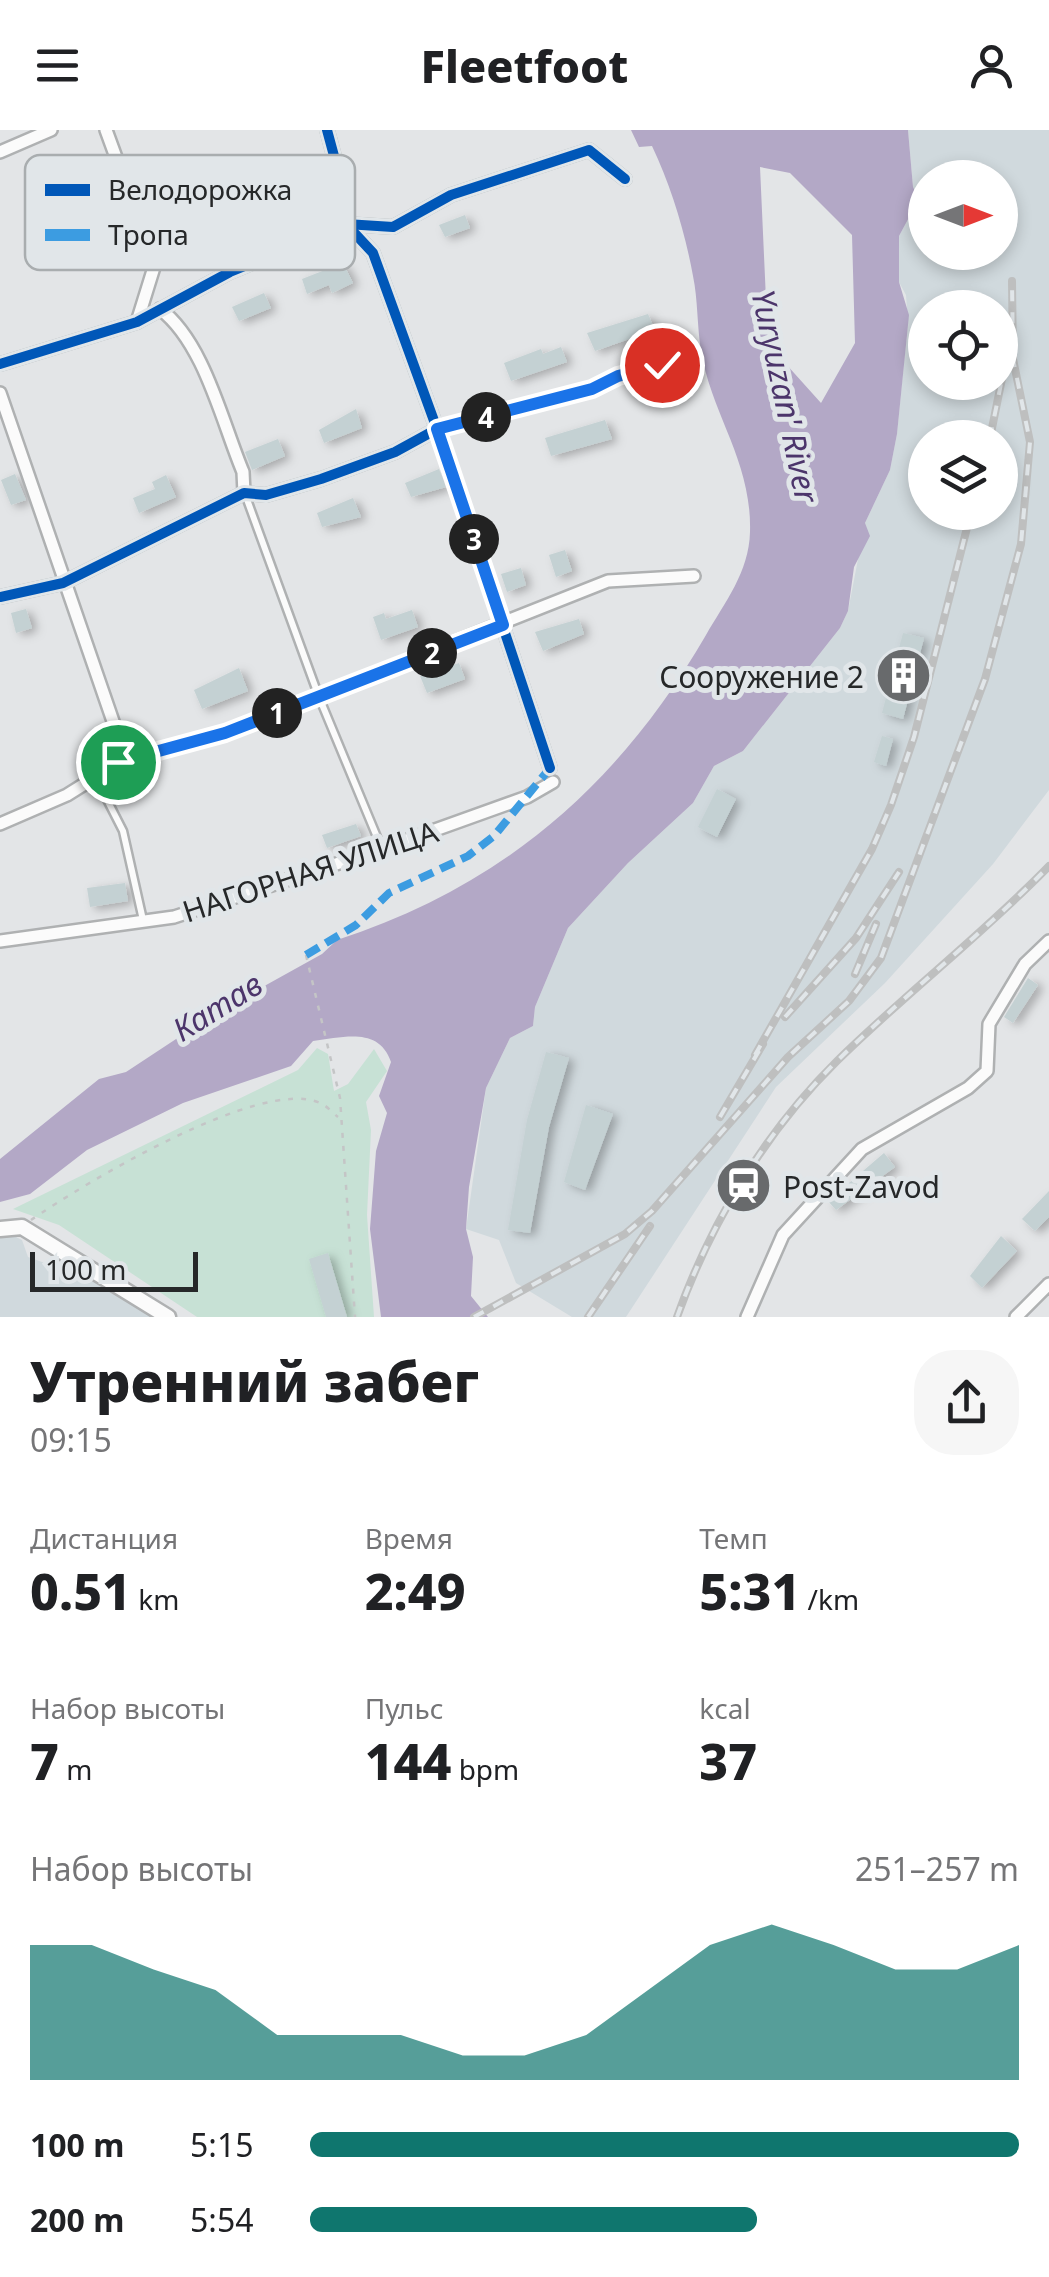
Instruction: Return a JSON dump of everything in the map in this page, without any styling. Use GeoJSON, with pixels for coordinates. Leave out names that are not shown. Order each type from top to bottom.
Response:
{"type":"FeatureCollection","features":[{"type":"Feature","properties":{"kind":"street"},"geometry":{"type":"LineString","coordinates":[[0,152],[50,130]]}},
{"type":"Feature","properties":{"kind":"street"},"geometry":{"type":"LineString","coordinates":[[106,130],[115,155]]}},
{"type":"Feature","properties":{"kind":"street"},"geometry":{"type":"LineString","coordinates":[[327,130],[334,155]]}},
{"type":"Feature","properties":{"kind":"street"},"geometry":{"type":"LineString","coordinates":[[355,225],[393,228],[451,195],[589,150],[624,179]]}},
{"type":"Feature","properties":{"kind":"street"},"geometry":{"type":"LineString","coordinates":[[355,234],[373,254],[437,429],[550,768]]}},
{"type":"Feature","properties":{"kind":"street"},"geometry":{"type":"LineString","coordinates":[[137,322],[153,270]]}},
{"type":"Feature","properties":{"kind":"street"},"geometry":{"type":"LineString","coordinates":[[0,364],[137,322],[235,270]]}},
{"type":"Feature","properties":{"kind":"street"},"geometry":{"type":"LineString","coordinates":[[160,309],[179,323],[196,353],[243,472],[244,493]]}},
{"type":"Feature","properties":{"kind":"street"},"geometry":{"type":"LineString","coordinates":[[0,597],[63,583],[244,493],[266,495],[320,479],[395,452],[437,429],[592,389],[618,376],[662,365]]}},
{"type":"Feature","properties":{"kind":"street"},"geometry":{"type":"LineString","coordinates":[[0,393],[116,730],[118,762]]}},
{"type":"Feature","properties":{"kind":"street"},"geometry":{"type":"LineString","coordinates":[[0,824],[97,780],[118,762],[196,743],[608,582],[694,576]]}},
{"type":"Feature","properties":{"kind":"street","name":"НАГОРНАЯ УЛИЦА"},"geometry":{"type":"LineString","coordinates":[[0,941],[174,917],[382,849],[527,796],[553,782]]}},
{"type":"Feature","properties":{"kind":"street"},"geometry":{"type":"LineString","coordinates":[[747,1317],[783,1236],[862,1148],[968,1088],[987,1071],[989,1024],[1025,964],[1049,941]]}},
{"type":"Feature","properties":{"kind":"street"},"geometry":{"type":"LineString","coordinates":[[0,1229],[22,1227],[168,1317]]}},
{"type":"Feature","properties":{"kind":"street"},"geometry":{"type":"LineString","coordinates":[[1016,1317],[1049,1284]]}},
{"type":"Feature","properties":{"kind":"lane"},"geometry":{"type":"LineString","coordinates":[[244,493],[319,696],[382,849]]}},
{"type":"Feature","properties":{"kind":"lane"},"geometry":{"type":"LineString","coordinates":[[97,780],[123,831],[144,920]]}},
{"type":"Feature","properties":{"kind":"path"},"geometry":{"type":"LineString","coordinates":[[306,954],[340,1098],[338,1117],[344,1141],[355,1317]]}},
{"type":"Feature","properties":{"kind":"path"},"geometry":{"type":"LineString","coordinates":[[22,1227],[72,1192],[156,1146],[245,1107],[301,1099],[320,1102],[338,1117]]}},
{"type":"Feature","properties":{"kind":"shaded area"},"geometry":{"type":"Polygon","coordinates":[[[908,130],[1049,130],[1049,790],[993,864],[885,983],[776,1087],[626,1317],[572,1317],[516,1283],[499,1240],[466,1229],[486,1088],[510,1038],[533,1026],[535,1007],[568,928],[628,863],[693,803],[714,766],[743,751],[840,628],[848,611],[865,523],[890,470],[897,434],[908,323],[906,295],[899,282],[899,236],[908,219],[908,270],[1018,270],[1018,160],[911,160],[908,130]]]}},
{"type":"Feature","properties":{"kind":"shaded area"},"geometry":{"type":"Polygon","coordinates":[[[12,1235],[22,1240],[28,1257],[118,1289],[154,1317],[0,1317],[0,1236],[12,1235]]]}},
{"type":"Feature","properties":{"kind":"green space"},"geometry":{"type":"Polygon","coordinates":[[[317,1048],[328,1054],[334,1091],[348,1084],[374,1049],[387,1071],[366,1102],[371,1130],[367,1215],[374,1317],[197,1317],[59,1225],[13,1209],[298,1070],[317,1048]]]}},
{"type":"Feature","properties":{"kind":"water","name":"Yuryuzan' River"},"geometry":{"type":"Polygon","coordinates":[[[631,130],[908,130],[908,219],[899,236],[899,282],[908,325],[897,434],[890,470],[865,523],[870,536],[854,567],[848,611],[840,628],[743,751],[714,766],[693,803],[628,863],[568,928],[535,1007],[533,1026],[510,1038],[486,1088],[466,1229],[473,1257],[471,1296],[488,1317],[381,1317],[370,1229],[376,1151],[387,1113],[379,1096],[391,1062],[386,1051],[369,1039],[313,1041],[291,1066],[183,1103],[87,1150],[30,1194],[0,1202],[0,1159],[99,1079],[126,1072],[214,1014],[322,954],[337,940],[397,918],[452,891],[551,824],[635,738],[706,635],[735,586],[745,560],[749,547],[749,507],[738,461],[706,375],[686,243],[652,146],[639,147],[631,130]],[[760,167],[768,344],[821,403],[855,343],[852,235],[790,173],[760,167]]]}},
{"type":"Feature","properties":{"kind":"building"},"geometry":{"type":"Polygon","coordinates":[[[465,215],[470,228],[445,237],[439,225],[465,215]]]}},
{"type":"Feature","properties":{"kind":"building"},"geometry":{"type":"Polygon","coordinates":[[[325,270],[346,270],[353,283],[332,293],[329,285],[307,294],[302,279],[325,270]]]}},
{"type":"Feature","properties":{"kind":"building"},"geometry":{"type":"Polygon","coordinates":[[[264,293],[271,308],[239,321],[232,307],[264,293]]]}},
{"type":"Feature","properties":{"kind":"building"},"geometry":{"type":"Polygon","coordinates":[[[648,314],[655,330],[595,351],[587,333],[648,314]]]}},
{"type":"Feature","properties":{"kind":"building"},"geometry":{"type":"Polygon","coordinates":[[[561,347],[567,362],[511,381],[504,363],[541,349],[543,354],[561,347]]]}},
{"type":"Feature","properties":{"kind":"building"},"geometry":{"type":"Polygon","coordinates":[[[356,409],[362,428],[324,443],[319,430],[356,409]]]}},
{"type":"Feature","properties":{"kind":"building"},"geometry":{"type":"Polygon","coordinates":[[[605,420],[612,439],[551,456],[545,438],[605,420]]]}},
{"type":"Feature","properties":{"kind":"building"},"geometry":{"type":"Polygon","coordinates":[[[278,439],[285,456],[252,470],[245,452],[278,439]]]}},
{"type":"Feature","properties":{"kind":"building"},"geometry":{"type":"Polygon","coordinates":[[[439,469],[446,487],[411,497],[405,483],[439,469]]]}},
{"type":"Feature","properties":{"kind":"building"},"geometry":{"type":"Polygon","coordinates":[[[15,474],[26,500],[11,505],[1,480],[15,474]]]}},
{"type":"Feature","properties":{"kind":"building"},"geometry":{"type":"Polygon","coordinates":[[[166,475],[176,497],[139,513],[133,498],[155,489],[152,482],[166,475]]]}},
{"type":"Feature","properties":{"kind":"building"},"geometry":{"type":"Polygon","coordinates":[[[353,498],[361,517],[322,527],[317,513],[353,498]]]}},
{"type":"Feature","properties":{"kind":"building"},"geometry":{"type":"Polygon","coordinates":[[[565,550],[572,571],[556,577],[549,555],[565,550]]]}},
{"type":"Feature","properties":{"kind":"building"},"geometry":{"type":"Polygon","coordinates":[[[521,568],[526,585],[507,592],[501,574],[521,568]]]}},
{"type":"Feature","properties":{"kind":"building"},"geometry":{"type":"Polygon","coordinates":[[[26,609],[32,628],[16,633],[11,613],[26,609]]]}},
{"type":"Feature","properties":{"kind":"building"},"geometry":{"type":"Polygon","coordinates":[[[412,610],[418,627],[381,640],[373,617],[384,613],[386,619],[412,610]]]}},
{"type":"Feature","properties":{"kind":"building"},"geometry":{"type":"Polygon","coordinates":[[[579,619],[584,634],[543,651],[535,632],[579,619]]]}},
{"type":"Feature","properties":{"kind":"building","name":"Сооружение 2"},"geometry":{"type":"Polygon","coordinates":[[[903,633],[924,638],[903,719],[882,713],[903,633]]]}},
{"type":"Feature","properties":{"kind":"building"},"geometry":{"type":"Polygon","coordinates":[[[459,663],[465,679],[427,693],[420,676],[459,663]]]}},
{"type":"Feature","properties":{"kind":"building"},"geometry":{"type":"Polygon","coordinates":[[[239,668],[248,691],[202,709],[194,690],[239,668]]]}},
{"type":"Feature","properties":{"kind":"building"},"geometry":{"type":"Polygon","coordinates":[[[882,736],[893,739],[886,766],[874,762],[882,736]]]}},
{"type":"Feature","properties":{"kind":"building"},"geometry":{"type":"Polygon","coordinates":[[[717,789],[736,799],[717,837],[698,827],[717,789]]]}},
{"type":"Feature","properties":{"kind":"building"},"geometry":{"type":"Polygon","coordinates":[[[356,824],[361,836],[327,848],[322,835],[356,824]]]}},
{"type":"Feature","properties":{"kind":"building"},"geometry":{"type":"Polygon","coordinates":[[[125,883],[128,901],[90,907],[87,888],[125,883]]]}},
{"type":"Feature","properties":{"kind":"building"},"geometry":{"type":"Polygon","coordinates":[[[1028,978],[1038,985],[1013,1023],[1004,1017],[1028,978]]]}},
{"type":"Feature","properties":{"kind":"building"},"geometry":{"type":"Polygon","coordinates":[[[546,1052],[569,1058],[549,1127],[530,1233],[508,1230],[527,1120],[546,1052]]]}},
{"type":"Feature","properties":{"kind":"building"},"geometry":{"type":"Polygon","coordinates":[[[586,1105],[613,1114],[585,1190],[564,1182],[586,1105]]]}},
{"type":"Feature","properties":{"kind":"building"},"geometry":{"type":"Polygon","coordinates":[[[884,1153],[895,1167],[836,1210],[828,1201],[884,1153]]]}},
{"type":"Feature","properties":{"kind":"building"},"geometry":{"type":"Polygon","coordinates":[[[1049,1191],[1049,1217],[1035,1231],[1022,1219],[1049,1191]]]}},
{"type":"Feature","properties":{"kind":"building"},"geometry":{"type":"Polygon","coordinates":[[[1001,1236],[1017,1251],[982,1288],[970,1276],[1001,1236]]]}},
{"type":"Feature","properties":{"kind":"building"},"geometry":{"type":"Polygon","coordinates":[[[328,1253],[347,1317],[326,1317],[309,1259],[328,1253]]]}},
{"type":"Feature","properties":{"kind":"railway"},"geometry":{"type":"LineString","coordinates":[[474,1317],[625,1234],[652,1211],[788,1057],[849,1001],[881,958],[985,679],[1021,544],[1030,442],[1013,359],[1012,281]]}},
{"type":"Feature","properties":{"kind":"railway"},"geometry":{"type":"LineString","coordinates":[[994,420],[998,400]]}},
{"type":"Feature","properties":{"kind":"railway"},"geometry":{"type":"LineString","coordinates":[[755,1055],[872,849],[891,805],[914,737],[966,530]]}},
{"type":"Feature","properties":{"kind":"railway"},"geometry":{"type":"LineString","coordinates":[[677,1317],[724,1213],[786,1118],[837,1061],[1049,866]]}},
{"type":"Feature","properties":{"kind":"railway"},"geometry":{"type":"LineString","coordinates":[[785,1017],[856,938],[899,872]]}},
{"type":"Feature","properties":{"kind":"railway"},"geometry":{"type":"LineString","coordinates":[[855,974],[876,924]]}},
{"type":"Feature","properties":{"kind":"railway"},"geometry":{"type":"LineString","coordinates":[[720,1117],[763,1044]]}},
{"type":"Feature","properties":{"kind":"railway"},"geometry":{"type":"LineString","coordinates":[[588,1317],[650,1226]]}},
{"type":"Feature","properties":{"kind":"marked path"},"geometry":{"type":"LineString","coordinates":[[306,955],[356,925],[389,893],[468,856],[494,836],[550,768]]}},
{"type":"Feature","properties":{"kind":"cycle path"},"geometry":{"type":"LineString","coordinates":[[327,130],[334,155]]}},
{"type":"Feature","properties":{"kind":"cycle path"},"geometry":{"type":"LineString","coordinates":[[355,225],[393,227],[451,195],[589,150],[625,179]]}},
{"type":"Feature","properties":{"kind":"cycle path"},"geometry":{"type":"LineString","coordinates":[[355,234],[373,253],[437,429],[550,768]]}},
{"type":"Feature","properties":{"kind":"cycle path"},"geometry":{"type":"LineString","coordinates":[[0,364],[137,322],[235,270]]}},
{"type":"Feature","properties":{"kind":"cycle path"},"geometry":{"type":"LineString","coordinates":[[0,597],[63,583],[244,493],[266,495],[321,479],[395,452],[437,429],[592,389],[618,376],[661,365]]}},
{"type":"Feature","properties":{"kind":"place","name":"Сооружение 2"},"geometry":{"type":"Point","coordinates":[903,676]}},
{"type":"Feature","properties":{"kind":"place","name":"Post-Zavod"},"geometry":{"type":"Point","coordinates":[744,1186]}},
{"type":"Feature","properties":{"kind":"route"},"geometry":{"type":"LineString","coordinates":[[118,762],[225,733],[503,625],[437,429],[592,389],[618,376],[662,365]]}},
{"type":"Feature","properties":{"kind":"water label","name":"Катав"},"geometry":{"type":"Point","coordinates":[217,1006]}}]}
